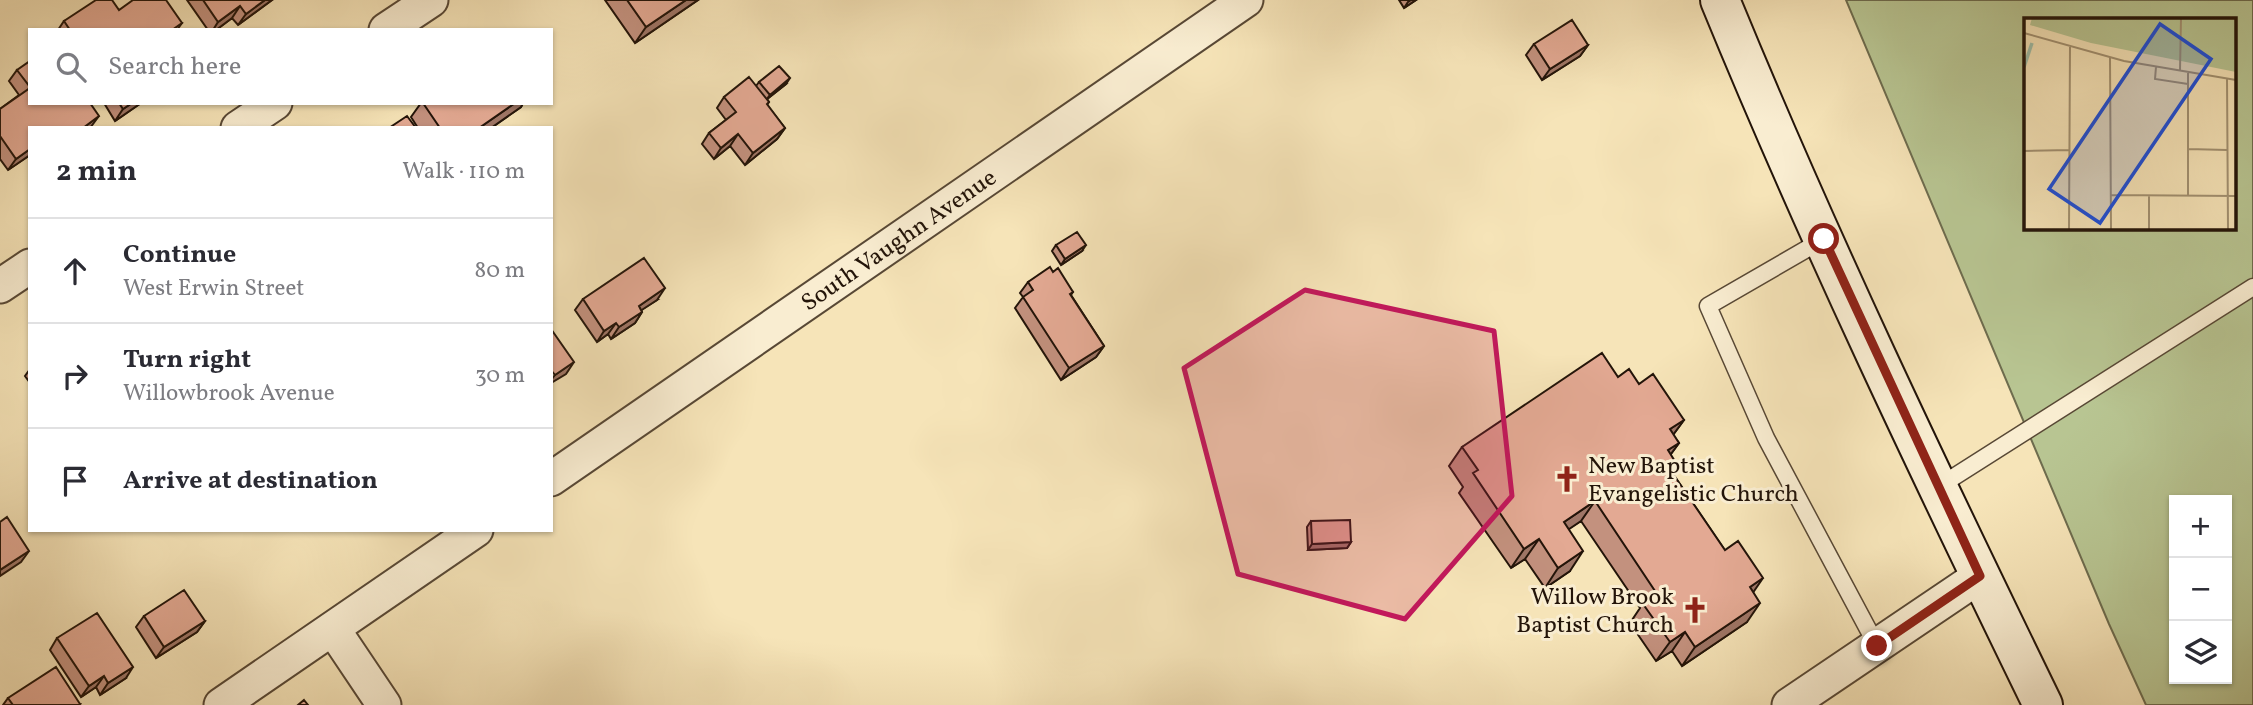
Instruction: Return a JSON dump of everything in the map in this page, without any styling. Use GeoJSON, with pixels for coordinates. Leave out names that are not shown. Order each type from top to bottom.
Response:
{"type":"FeatureCollection","features":[{"type":"Feature","properties":{"kind":"main road"},"geometry":{"type":"LineString","coordinates":[[1720,0],[1781,146],[1938,487],[2043,705]]}},
{"type":"Feature","properties":{"kind":"street"},"geometry":{"type":"LineString","coordinates":[[389,28],[431,0]]}},
{"type":"Feature","properties":{"kind":"street","name":"South Vaughn Avenue"},"geometry":{"type":"LineString","coordinates":[[553,478],[1246,0]]}},
{"type":"Feature","properties":{"kind":"street"},"geometry":{"type":"LineString","coordinates":[[242,126],[272,105]]}},
{"type":"Feature","properties":{"kind":"street"},"geometry":{"type":"LineString","coordinates":[[0,286],[28,267]]}},
{"type":"Feature","properties":{"kind":"street"},"geometry":{"type":"LineString","coordinates":[[221,705],[474,532]]}},
{"type":"Feature","properties":{"kind":"street"},"geometry":{"type":"LineString","coordinates":[[1789,705],[1980,576]]}},
{"type":"Feature","properties":{"kind":"street"},"geometry":{"type":"LineString","coordinates":[[333,629],[384,705]]}},
{"type":"Feature","properties":{"kind":"lane"},"geometry":{"type":"LineString","coordinates":[[1824,239],[1708,306],[1766,438],[1877,646]]}},
{"type":"Feature","properties":{"kind":"lane"},"geometry":{"type":"LineString","coordinates":[[1938,487],[2253,288]]}},
{"type":"Feature","properties":{"kind":"highlighted area"},"geometry":{"type":"Polygon","coordinates":[[[1305,290],[1494,331],[1512,496],[1405,619],[1238,574],[1184,368],[1305,290]]]}},
{"type":"Feature","properties":{"kind":"green space"},"geometry":{"type":"Polygon","coordinates":[[[1846,0],[2253,0],[2253,705],[2146,705],[2109,624],[1846,0]]]}},
{"type":"Feature","properties":{"kind":"building"},"geometry":{"type":"Polygon","coordinates":[[[96,0],[112,0],[119,10],[133,0],[166,0],[182,23],[175,28],[69,28],[64,21],[96,0]]]}},
{"type":"Feature","properties":{"kind":"building"},"geometry":{"type":"Polygon","coordinates":[[[203,0],[265,0],[246,14],[240,6],[218,22],[203,0]]]}},
{"type":"Feature","properties":{"kind":"building"},"geometry":{"type":"Polygon","coordinates":[[[627,0],[686,0],[646,27],[627,0]]]}},
{"type":"Feature","properties":{"kind":"building"},"geometry":{"type":"Polygon","coordinates":[[[1572,20],[1588,45],[1550,69],[1534,44],[1572,20]]]}},
{"type":"Feature","properties":{"kind":"building"},"geometry":{"type":"Polygon","coordinates":[[[28,62],[28,84],[17,70],[28,62]]]}},
{"type":"Feature","properties":{"kind":"building"},"geometry":{"type":"Polygon","coordinates":[[[779,66],[790,78],[770,95],[759,82],[779,66]]]}},
{"type":"Feature","properties":{"kind":"building"},"geometry":{"type":"Polygon","coordinates":[[[749,77],[785,128],[753,153],[738,134],[721,148],[709,133],[736,112],[724,97],[749,77]]]}},
{"type":"Feature","properties":{"kind":"building"},"geometry":{"type":"Polygon","coordinates":[[[28,89],[28,105],[91,105],[99,116],[86,126],[28,126],[28,150],[16,159],[0,136],[0,109],[28,89]]]}},
{"type":"Feature","properties":{"kind":"building"},"geometry":{"type":"Polygon","coordinates":[[[424,105],[512,105],[482,126],[439,126],[424,105]]]}},
{"type":"Feature","properties":{"kind":"building"},"geometry":{"type":"Polygon","coordinates":[[[407,116],[414,126],[392,126],[407,116]]]}},
{"type":"Feature","properties":{"kind":"building"},"geometry":{"type":"Polygon","coordinates":[[[1077,232],[1086,245],[1065,259],[1056,245],[1077,232]]]}},
{"type":"Feature","properties":{"kind":"building"},"geometry":{"type":"Polygon","coordinates":[[[644,258],[665,288],[639,306],[642,312],[619,327],[616,323],[604,331],[583,299],[644,258]]]}},
{"type":"Feature","properties":{"kind":"building"},"geometry":{"type":"Polygon","coordinates":[[[1050,267],[1053,272],[1058,268],[1073,292],[1070,294],[1104,346],[1069,368],[1023,297],[1033,290],[1028,282],[1050,267]]]}},
{"type":"Feature","properties":{"kind":"building"},"geometry":{"type":"Polygon","coordinates":[[[553,332],[574,362],[555,375],[553,372],[553,332]]]}},
{"type":"Feature","properties":{"kind":"building"},"geometry":{"type":"Polygon","coordinates":[[[1602,353],[1618,377],[1629,369],[1639,384],[1653,374],[1684,420],[1670,429],[1679,443],[1668,450],[1676,463],[1669,468],[1725,550],[1738,541],[1763,578],[1750,587],[1760,603],[1695,647],[1685,632],[1670,642],[1643,604],[1657,594],[1595,501],[1564,522],[1583,551],[1558,568],[1539,539],[1524,549],[1473,473],[1478,470],[1462,447],[1602,353]]]}},
{"type":"Feature","properties":{"kind":"building"},"geometry":{"type":"Polygon","coordinates":[[[7,517],[29,551],[0,570],[0,522],[7,517]]]}},
{"type":"Feature","properties":{"kind":"building"},"geometry":{"type":"Polygon","coordinates":[[[1350,520],[1351,542],[1312,544],[1311,521],[1350,520]]]}},
{"type":"Feature","properties":{"kind":"building"},"geometry":{"type":"Polygon","coordinates":[[[184,590],[205,621],[164,647],[144,616],[184,590]]]}},
{"type":"Feature","properties":{"kind":"building"},"geometry":{"type":"Polygon","coordinates":[[[97,613],[133,667],[108,683],[104,676],[89,686],[57,638],[97,613]]]}},
{"type":"Feature","properties":{"kind":"building"},"geometry":{"type":"Polygon","coordinates":[[[56,667],[80,704],[13,705],[8,698],[56,667]]]}},
{"type":"Feature","properties":{"kind":"place","name":"New Baptist Evangelistic Church"},"geometry":{"type":"Point","coordinates":[1567,479]}},
{"type":"Feature","properties":{"kind":"place","name":"Willow Brook Baptist Church"},"geometry":{"type":"Point","coordinates":[1695,610]}},
{"type":"Feature","properties":{"kind":"route"},"geometry":{"type":"LineString","coordinates":[[1824,239],[1980,576],[1877,646]]}}]}
